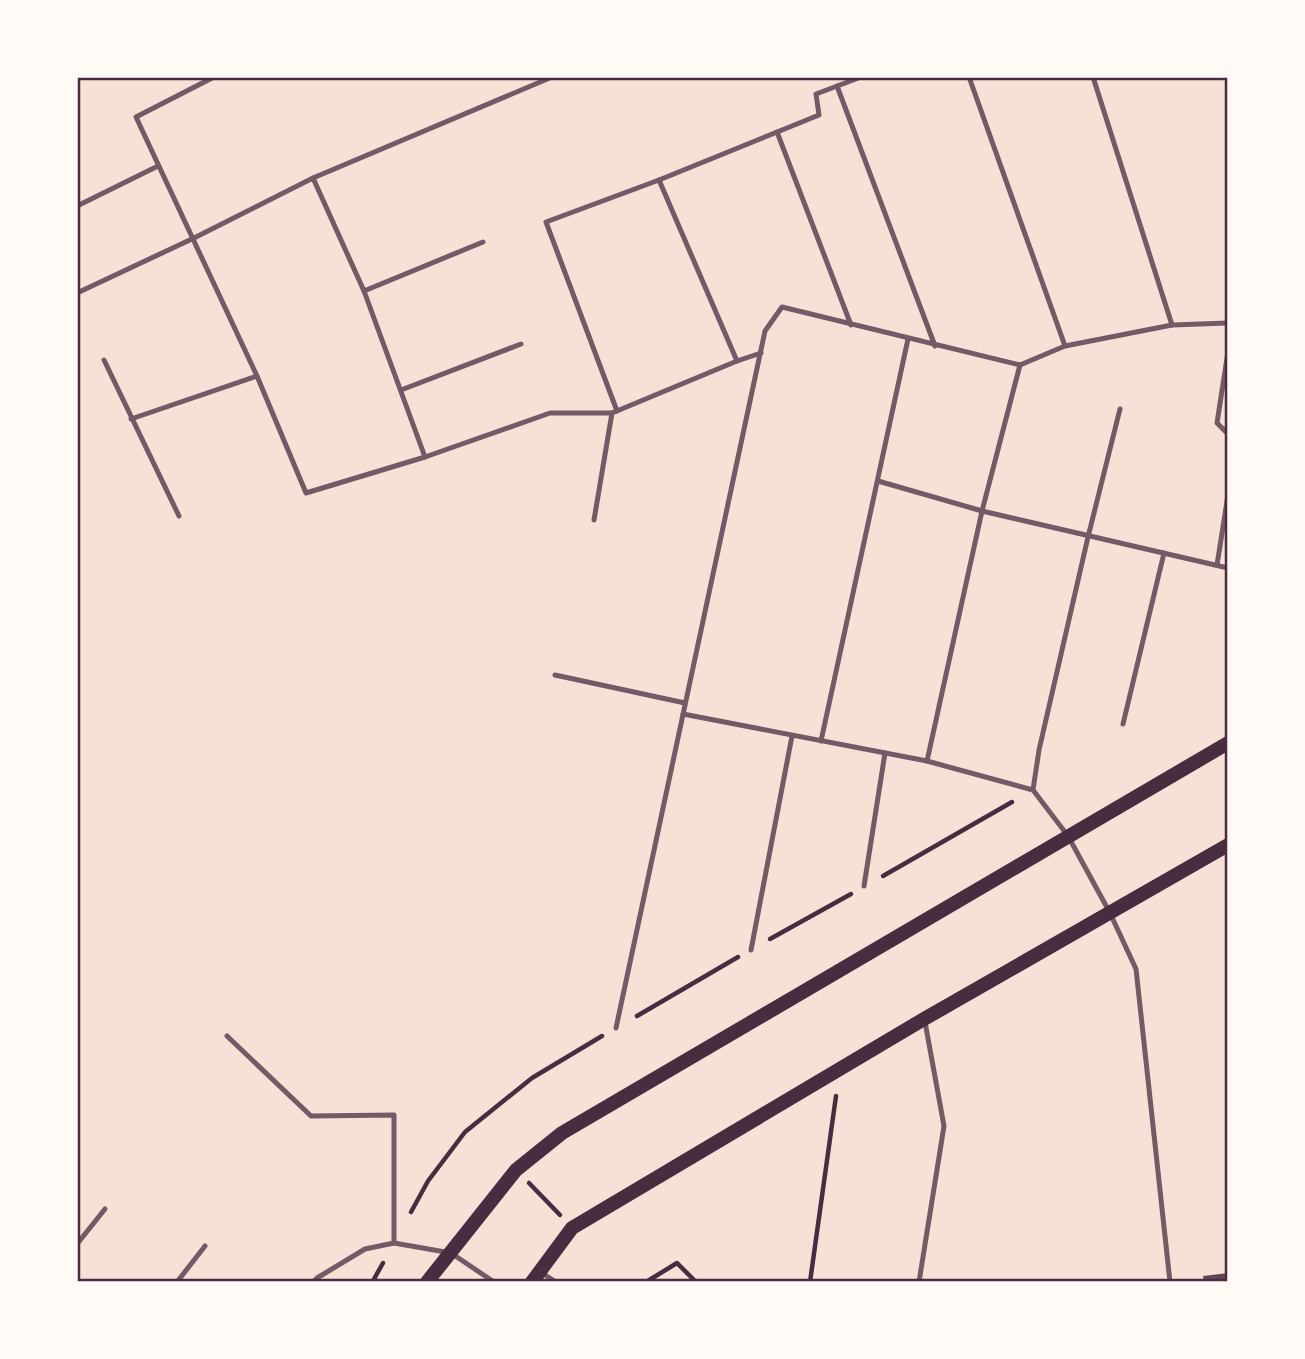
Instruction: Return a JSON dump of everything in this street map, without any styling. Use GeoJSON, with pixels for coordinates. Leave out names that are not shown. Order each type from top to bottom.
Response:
{"type":"FeatureCollection","features":[{"type":"Feature","properties":{"kind":"main road"},"geometry":{"type":"LineString","coordinates":[[427,1282],[516,1170],[562,1133],[1228,743]]}},
{"type":"Feature","properties":{"kind":"main road"},"geometry":{"type":"LineString","coordinates":[[536,1277],[572,1228],[924,1019],[1228,845]]}},
{"type":"Feature","properties":{"kind":"lane"},"geometry":{"type":"LineString","coordinates":[[214,77],[135,117],[257,376],[306,493],[425,457],[550,413],[614,412],[761,353]]}},
{"type":"Feature","properties":{"kind":"lane"},"geometry":{"type":"LineString","coordinates":[[77,293],[313,178],[552,77]]}},
{"type":"Feature","properties":{"kind":"lane"},"geometry":{"type":"LineString","coordinates":[[594,520],[614,412],[546,222],[659,180],[819,115],[816,94],[860,77]]}},
{"type":"Feature","properties":{"kind":"lane"},"geometry":{"type":"LineString","coordinates":[[969,77],[1065,346]]}},
{"type":"Feature","properties":{"kind":"lane"},"geometry":{"type":"LineString","coordinates":[[1093,77],[1172,325]]}},
{"type":"Feature","properties":{"kind":"lane"},"geometry":{"type":"LineString","coordinates":[[837,86],[935,346]]}},
{"type":"Feature","properties":{"kind":"lane"},"geometry":{"type":"LineString","coordinates":[[777,132],[851,325]]}},
{"type":"Feature","properties":{"kind":"lane"},"geometry":{"type":"LineString","coordinates":[[77,206],[158,166]]}},
{"type":"Feature","properties":{"kind":"lane"},"geometry":{"type":"LineString","coordinates":[[313,178],[364,291],[425,457]]}},
{"type":"Feature","properties":{"kind":"lane"},"geometry":{"type":"LineString","coordinates":[[659,180],[737,361]]}},
{"type":"Feature","properties":{"kind":"lane"},"geometry":{"type":"LineString","coordinates":[[364,291],[483,242]]}},
{"type":"Feature","properties":{"kind":"lane"},"geometry":{"type":"LineString","coordinates":[[616,1028],[765,331],[782,307],[1020,365],[1065,346],[1172,325],[1228,323]]}},
{"type":"Feature","properties":{"kind":"lane"},"geometry":{"type":"LineString","coordinates":[[821,741],[908,339]]}},
{"type":"Feature","properties":{"kind":"lane"},"geometry":{"type":"LineString","coordinates":[[401,390],[521,344]]}},
{"type":"Feature","properties":{"kind":"lane"},"geometry":{"type":"LineString","coordinates":[[1228,352],[1217,423],[1228,434]]}},
{"type":"Feature","properties":{"kind":"lane"},"geometry":{"type":"LineString","coordinates":[[104,360],[179,516]]}},
{"type":"Feature","properties":{"kind":"lane"},"geometry":{"type":"LineString","coordinates":[[927,761],[982,511],[1020,365]]}},
{"type":"Feature","properties":{"kind":"lane"},"geometry":{"type":"LineString","coordinates":[[131,419],[257,376]]}},
{"type":"Feature","properties":{"kind":"lane"},"geometry":{"type":"LineString","coordinates":[[1033,790],[1039,750],[1120,409]]}},
{"type":"Feature","properties":{"kind":"lane"},"geometry":{"type":"LineString","coordinates":[[878,481],[982,511],[1228,568]]}},
{"type":"Feature","properties":{"kind":"lane"},"geometry":{"type":"LineString","coordinates":[[1217,565],[1228,495]]}},
{"type":"Feature","properties":{"kind":"lane"},"geometry":{"type":"LineString","coordinates":[[1124,724],[1164,553]]}},
{"type":"Feature","properties":{"kind":"lane"},"geometry":{"type":"LineString","coordinates":[[555,675],[685,703]]}},
{"type":"Feature","properties":{"kind":"lane"},"geometry":{"type":"LineString","coordinates":[[683,713],[927,761],[1033,790],[1068,836],[1110,913],[1136,969],[1170,1282]]}},
{"type":"Feature","properties":{"kind":"lane"},"geometry":{"type":"LineString","coordinates":[[751,950],[792,736]]}},
{"type":"Feature","properties":{"kind":"lane"},"geometry":{"type":"LineString","coordinates":[[864,886],[885,754]]}},
{"type":"Feature","properties":{"kind":"lane"},"geometry":{"type":"LineString","coordinates":[[919,1282],[944,1126],[924,1019]]}},
{"type":"Feature","properties":{"kind":"lane"},"geometry":{"type":"LineString","coordinates":[[227,1036],[312,1116],[394,1115],[394,1243]]}},
{"type":"Feature","properties":{"kind":"lane"},"geometry":{"type":"LineString","coordinates":[[77,1244],[105,1209]]}},
{"type":"Feature","properties":{"kind":"lane"},"geometry":{"type":"LineString","coordinates":[[313,1282],[365,1249],[394,1243],[451,1253],[494,1282]]}},
{"type":"Feature","properties":{"kind":"lane"},"geometry":{"type":"LineString","coordinates":[[177,1282],[205,1246]]}},
{"type":"Feature","properties":{"kind":"lane"},"geometry":{"type":"LineString","coordinates":[[536,1277],[556,1282]]}},
{"type":"Feature","properties":{"kind":"path"},"geometry":{"type":"LineString","coordinates":[[378,1282],[374,1279],[428,1181],[465,1132],[532,1078],[1033,790]]}},
{"type":"Feature","properties":{"kind":"path"},"geometry":{"type":"LineString","coordinates":[[810,1282],[840,1069]]}},
{"type":"Feature","properties":{"kind":"path"},"geometry":{"type":"LineString","coordinates":[[516,1170],[572,1228]]}},
{"type":"Feature","properties":{"kind":"path"},"geometry":{"type":"LineString","coordinates":[[646,1282],[677,1263],[696,1282]]}},
{"type":"Feature","properties":{"kind":"building"},"geometry":{"type":"Polygon","coordinates":[[[1228,1273],[1228,1282],[1204,1282],[1203,1276],[1228,1273]]]}}]}
